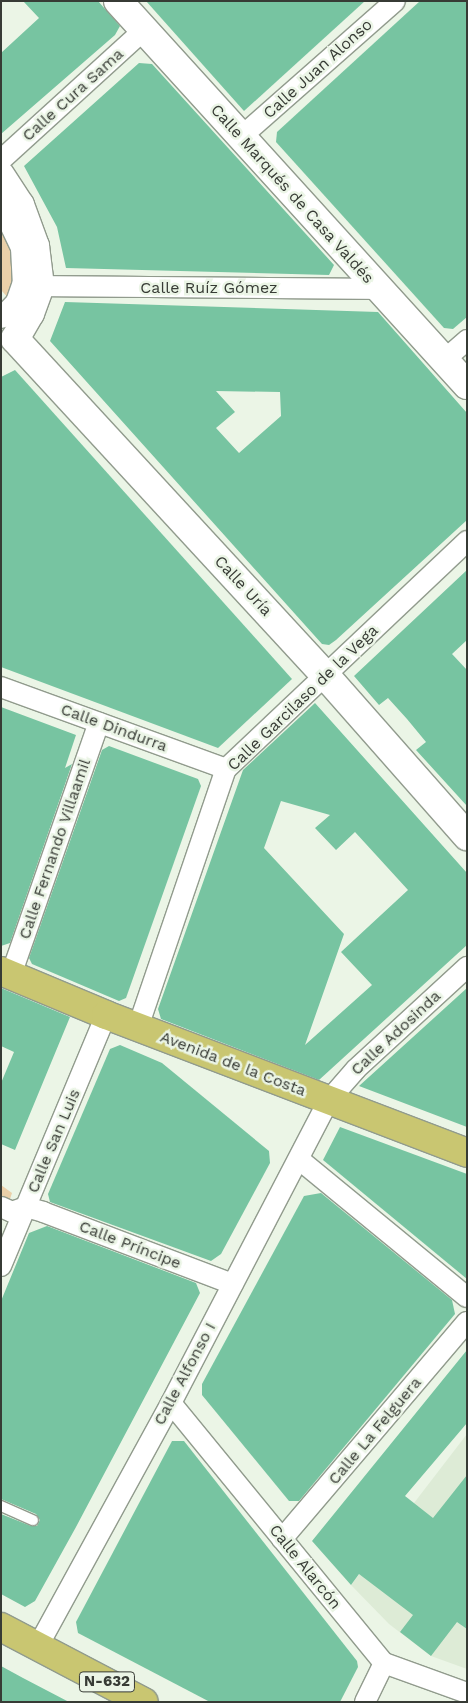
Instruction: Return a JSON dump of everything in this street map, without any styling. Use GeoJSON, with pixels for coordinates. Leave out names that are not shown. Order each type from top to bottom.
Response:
{"type":"FeatureCollection","features":[{"type":"Feature","properties":{"kind":"main road","name":"Avenida de la Costa"},"geometry":{"type":"LineString","coordinates":[[6,973],[106,1015],[467,1152]]}},
{"type":"Feature","properties":{"kind":"main road","name":"N-632"},"geometry":{"type":"LineString","coordinates":[[1,1627],[130,1698]]}},
{"type":"Feature","properties":{"kind":"street","name":"Calle Marqués de Casa Valdés"},"geometry":{"type":"LineString","coordinates":[[118,1],[443,361],[467,385]]}},
{"type":"Feature","properties":{"kind":"street","name":"Calle Juan Alonso"},"geometry":{"type":"LineString","coordinates":[[241,137],[395,1]]}},
{"type":"Feature","properties":{"kind":"street","name":"Calle Cura Sama"},"geometry":{"type":"LineString","coordinates":[[1,160],[144,30]]}},
{"type":"Feature","properties":{"kind":"street"},"geometry":{"type":"LineString","coordinates":[[1,176],[20,205],[35,246],[40,286],[30,313],[6,336]]}},
{"type":"Feature","properties":{"kind":"street"},"geometry":{"type":"LineString","coordinates":[[1,206],[21,248],[23,282],[6,336]]}},
{"type":"Feature","properties":{"kind":"street","name":"Calle Ruíz Gómez"},"geometry":{"type":"LineString","coordinates":[[40,286],[378,289]]}},
{"type":"Feature","properties":{"kind":"street","name":"Calle Uría"},"geometry":{"type":"LineString","coordinates":[[6,336],[325,675],[467,836]]}},
{"type":"Feature","properties":{"kind":"street"},"geometry":{"type":"LineString","coordinates":[[443,361],[467,340]]}},
{"type":"Feature","properties":{"kind":"street","name":"Calle Garcilaso de la Vega"},"geometry":{"type":"LineString","coordinates":[[138,1027],[226,768],[467,541]]}},
{"type":"Feature","properties":{"kind":"street","name":"Calle Dindurra"},"geometry":{"type":"LineString","coordinates":[[1,687],[226,768]]}},
{"type":"Feature","properties":{"kind":"street","name":"Calle Fernando Villaamil"},"geometry":{"type":"LineString","coordinates":[[6,973],[99,723]]}},
{"type":"Feature","properties":{"kind":"street","name":"Calle Adosinda"},"geometry":{"type":"LineString","coordinates":[[329,1100],[356,1069],[467,967]]}},
{"type":"Feature","properties":{"kind":"street","name":"Calle San Luis"},"geometry":{"type":"LineString","coordinates":[[1,1266],[106,1015]]}},
{"type":"Feature","properties":{"kind":"street","name":"Calle Alfonso I"},"geometry":{"type":"LineString","coordinates":[[38,1646],[300,1160],[329,1100]]}},
{"type":"Feature","properties":{"kind":"street"},"geometry":{"type":"LineString","coordinates":[[300,1160],[467,1297]]}},
{"type":"Feature","properties":{"kind":"street"},"geometry":{"type":"LineString","coordinates":[[1,1208],[12,1212],[26,1207]]}},
{"type":"Feature","properties":{"kind":"street","name":"Calle Príncipe"},"geometry":{"type":"LineString","coordinates":[[26,1207],[233,1284]]}},
{"type":"Feature","properties":{"kind":"street","name":"Calle La Felguera"},"geometry":{"type":"LineString","coordinates":[[282,1539],[467,1322]]}},
{"type":"Feature","properties":{"kind":"street","name":"Calle Alarcón"},"geometry":{"type":"LineString","coordinates":[[170,1403],[384,1663]]}},
{"type":"Feature","properties":{"kind":"street"},"geometry":{"type":"LineString","coordinates":[[365,1702],[384,1663],[467,1693]]}},
{"type":"Feature","properties":{"kind":"lane"},"geometry":{"type":"LineString","coordinates":[[1,1506],[34,1520]]}},
{"type":"Feature","properties":{"kind":"shaded area"},"geometry":{"type":"Polygon","coordinates":[[[1,216],[17,254],[11,301],[1,290],[1,216]]]}},
{"type":"Feature","properties":{"kind":"shaded area"},"geometry":{"type":"Polygon","coordinates":[[[1,1185],[12,1193],[9,1202],[1,1200],[1,1185]]]}},
{"type":"Feature","properties":{"kind":"shaded area"},"geometry":{"type":"Polygon","coordinates":[[[467,1434],[467,1669],[431,1656],[389,1624],[351,1585],[467,1434]]]}},
{"type":"Feature","properties":{"kind":"building"},"geometry":{"type":"Polygon","coordinates":[[[23,1],[98,1],[120,26],[115,35],[1,134],[1,53],[39,18],[23,1]]]}},
{"type":"Feature","properties":{"kind":"building"},"geometry":{"type":"Polygon","coordinates":[[[146,1],[365,1],[244,111],[146,1]]]}},
{"type":"Feature","properties":{"kind":"building"},"geometry":{"type":"Polygon","coordinates":[[[420,1],[467,1],[467,317],[453,329],[444,328],[276,142],[277,132],[420,1]]]}},
{"type":"Feature","properties":{"kind":"building"},"geometry":{"type":"Polygon","coordinates":[[[139,63],[152,64],[334,265],[329,275],[66,268],[57,227],[24,166],[139,63]]]}},
{"type":"Feature","properties":{"kind":"building"},"geometry":{"type":"Polygon","coordinates":[[[65,302],[378,312],[467,413],[467,520],[336,640],[329,645],[322,644],[50,341],[65,302]],[[216,391],[235,412],[216,428],[239,453],[281,416],[280,392],[216,391]]]}},
{"type":"Feature","properties":{"kind":"building"},"geometry":{"type":"Polygon","coordinates":[[[15,370],[292,679],[218,748],[1,667],[1,377],[15,370]]]}},
{"type":"Feature","properties":{"kind":"building"},"geometry":{"type":"Polygon","coordinates":[[[467,570],[467,640],[452,654],[467,670],[467,806],[416,750],[426,742],[407,719],[388,698],[379,705],[354,676],[467,570]]]}},
{"type":"Feature","properties":{"kind":"building"},"geometry":{"type":"Polygon","coordinates":[[[315,703],[467,873],[467,945],[319,1080],[161,1019],[158,1009],[243,770],[315,703]],[[281,801],[264,848],[344,934],[305,1045],[372,985],[341,952],[408,890],[355,832],[336,850],[315,828],[330,815],[281,801]]]}},
{"type":"Feature","properties":{"kind":"building"},"geometry":{"type":"Polygon","coordinates":[[[1,707],[76,735],[65,768],[72,764],[10,943],[1,946],[1,707]]]}},
{"type":"Feature","properties":{"kind":"building"},"geometry":{"type":"Polygon","coordinates":[[[109,746],[198,779],[201,786],[126,998],[119,1001],[32,964],[29,958],[102,750],[109,746]]]}},
{"type":"Feature","properties":{"kind":"building"},"geometry":{"type":"Polygon","coordinates":[[[1,988],[70,1017],[15,1150],[1,1144],[1,1083],[14,1052],[1,1046],[1,988]]]}},
{"type":"Feature","properties":{"kind":"building"},"geometry":{"type":"Polygon","coordinates":[[[467,988],[467,1127],[359,1086],[380,1067],[467,988]]]}},
{"type":"Feature","properties":{"kind":"building"},"geometry":{"type":"Polygon","coordinates":[[[120,1045],[162,1063],[269,1151],[270,1163],[221,1254],[211,1261],[50,1202],[48,1194],[110,1049],[120,1045]]]}},
{"type":"Feature","properties":{"kind":"building"},"geometry":{"type":"Polygon","coordinates":[[[340,1127],[467,1174],[467,1279],[323,1160],[340,1127]]]}},
{"type":"Feature","properties":{"kind":"building"},"geometry":{"type":"Polygon","coordinates":[[[321,1193],[452,1300],[455,1314],[299,1501],[289,1501],[202,1395],[202,1384],[304,1196],[321,1193]]]}},
{"type":"Feature","properties":{"kind":"building"},"geometry":{"type":"Polygon","coordinates":[[[47,1226],[196,1283],[200,1293],[35,1601],[25,1607],[1,1594],[1,1514],[31,1526],[37,1526],[40,1520],[36,1514],[1,1499],[1,1301],[29,1233],[47,1226]]]}},
{"type":"Feature","properties":{"kind":"building"},"geometry":{"type":"Polygon","coordinates":[[[467,1350],[467,1423],[405,1496],[433,1518],[467,1475],[467,1629],[457,1622],[431,1656],[400,1632],[413,1615],[359,1574],[351,1585],[312,1541],[467,1350]]]}},
{"type":"Feature","properties":{"kind":"building"},"geometry":{"type":"Polygon","coordinates":[[[172,1441],[184,1441],[357,1661],[358,1667],[340,1702],[210,1702],[78,1633],[76,1622],[172,1441]]]}},
{"type":"Feature","properties":{"kind":"building"},"geometry":{"type":"Polygon","coordinates":[[[1,1666],[23,1678],[69,1702],[1,1702],[1,1666]]]}}]}
